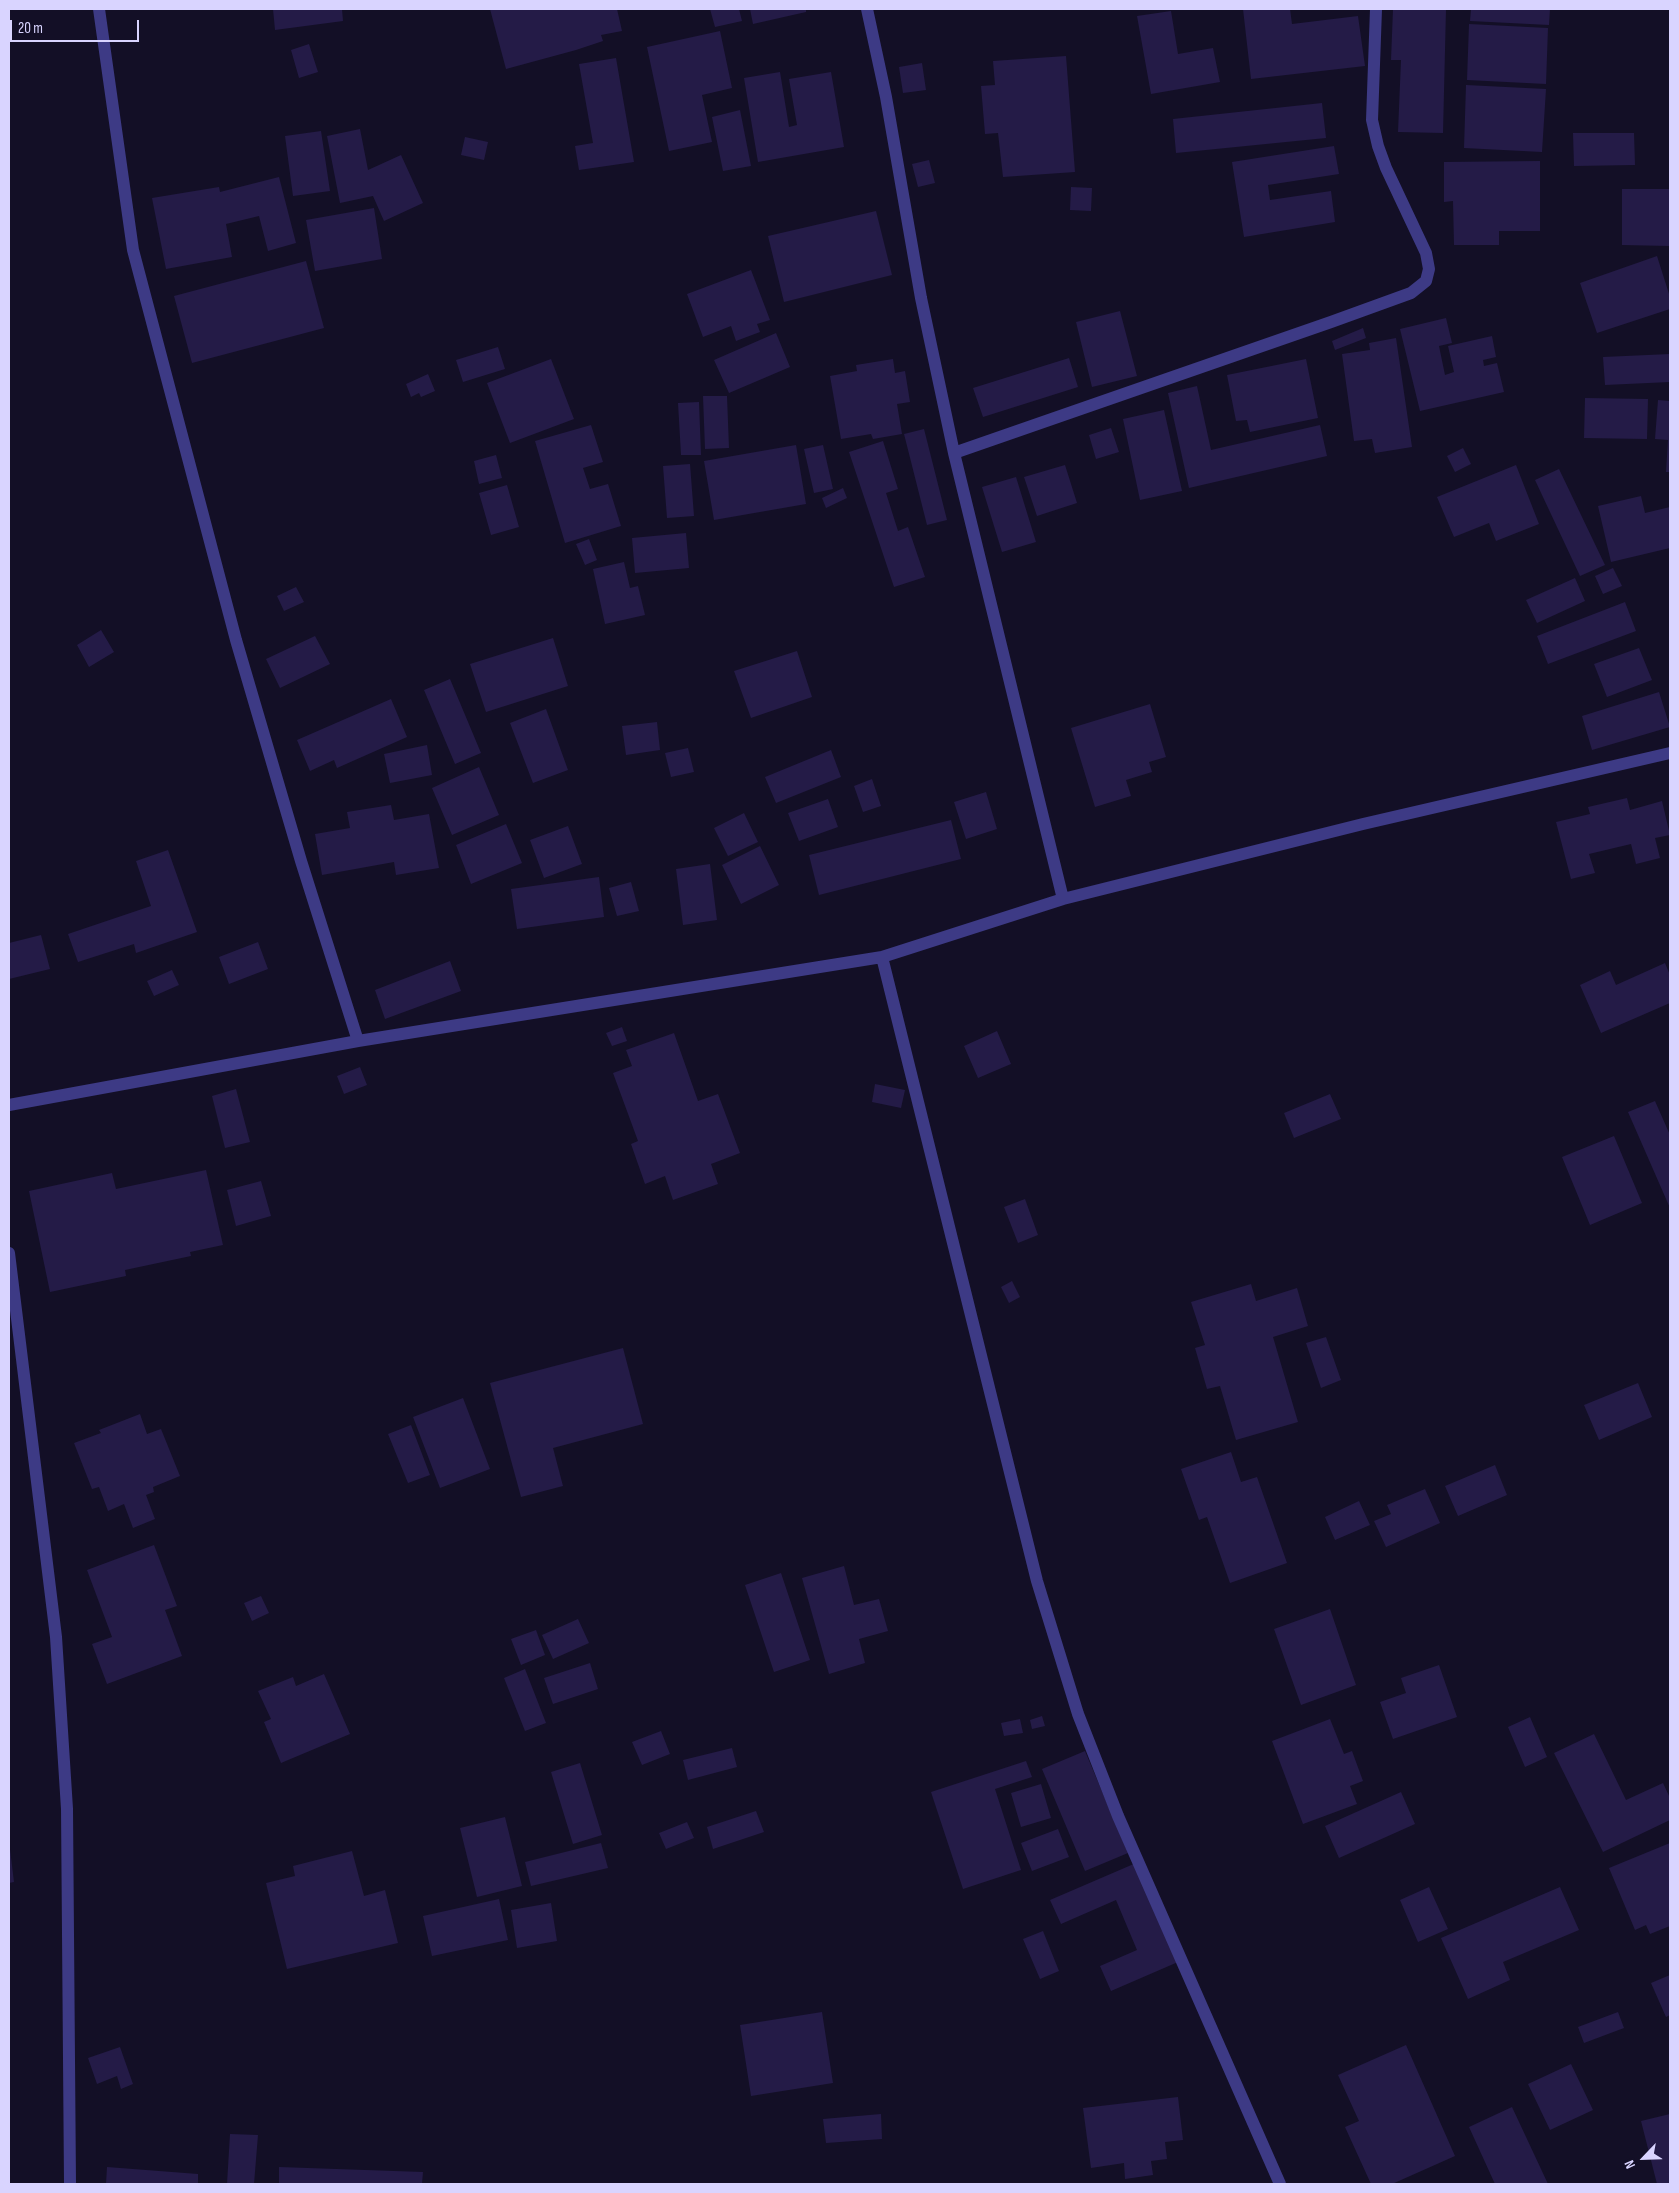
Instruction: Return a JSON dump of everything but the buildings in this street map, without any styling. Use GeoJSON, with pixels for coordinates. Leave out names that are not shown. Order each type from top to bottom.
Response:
{"type":"FeatureCollection","features":[{"type":"Feature","properties":{"kind":"street"},"geometry":{"type":"LineString","coordinates":[[99,9],[133,250],[176,418],[239,649],[301,861],[358,1041]]}},
{"type":"Feature","properties":{"kind":"street"},"geometry":{"type":"LineString","coordinates":[[867,9],[886,97],[921,298],[954,453],[1063,899]]}},
{"type":"Feature","properties":{"kind":"street"},"geometry":{"type":"LineString","coordinates":[[954,453],[1332,322],[1410,293],[1426,281],[1430,269],[1426,253],[1386,168],[1378,146],[1372,120],[1376,9]]}},
{"type":"Feature","properties":{"kind":"street"},"geometry":{"type":"LineString","coordinates":[[9,1105],[358,1041],[882,957],[1063,899],[1362,824],[1670,753]]}},
{"type":"Feature","properties":{"kind":"street"},"geometry":{"type":"LineString","coordinates":[[882,957],[1037,1581],[1078,1714],[1118,1816],[1280,2184]]}},
{"type":"Feature","properties":{"kind":"street"},"geometry":{"type":"LineString","coordinates":[[9,1253],[56,1637],[67,1809],[70,2184]]}}]}
